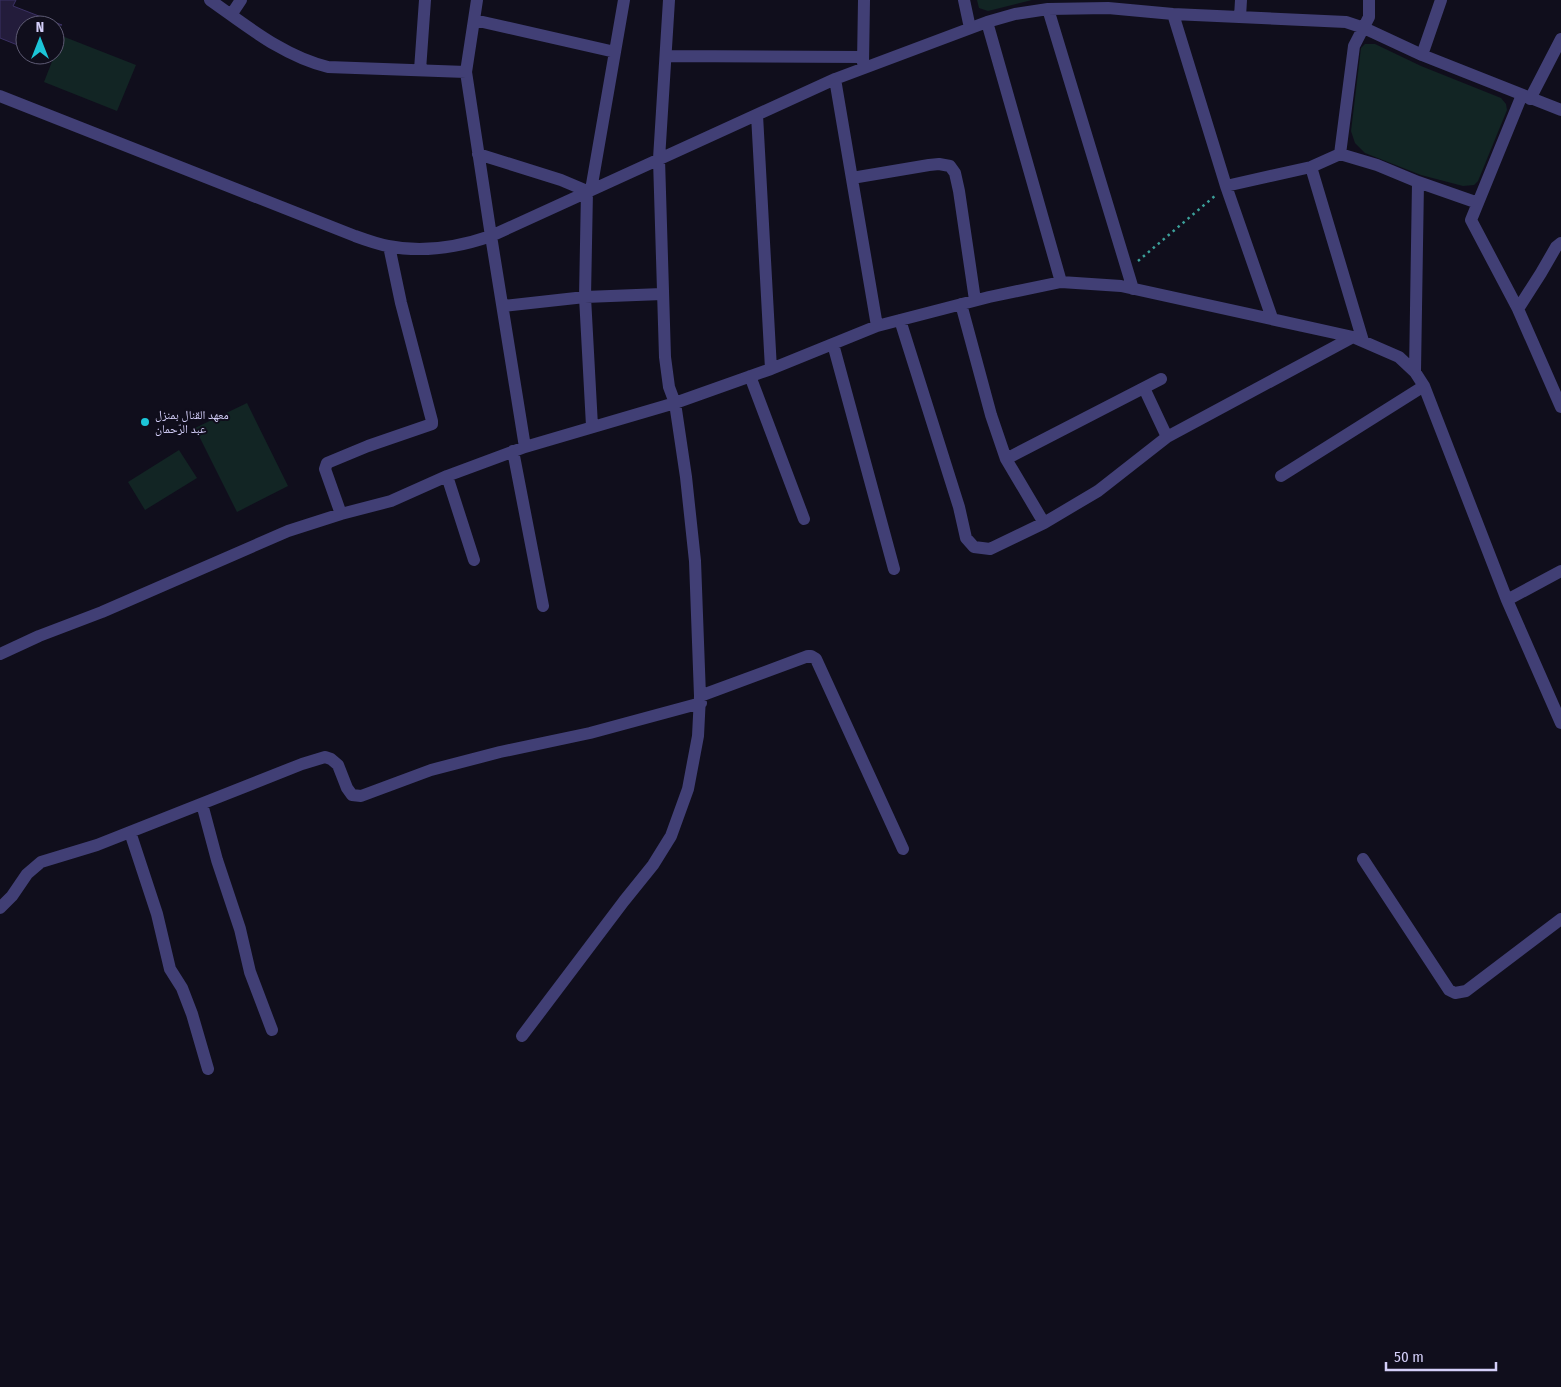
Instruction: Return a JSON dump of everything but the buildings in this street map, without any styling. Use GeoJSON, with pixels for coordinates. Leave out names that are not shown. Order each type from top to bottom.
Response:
{"type":"FeatureCollection","features":[{"type":"Feature","properties":{"kind":"street"},"geometry":{"type":"LineString","coordinates":[[210,0],[286,52],[310,62],[328,67],[466,72]]}},
{"type":"Feature","properties":{"kind":"street"},"geometry":{"type":"LineString","coordinates":[[231,15],[241,0]]}},
{"type":"Feature","properties":{"kind":"street"},"geometry":{"type":"LineString","coordinates":[[420,70],[425,0]]}},
{"type":"Feature","properties":{"kind":"street"},"geometry":{"type":"LineString","coordinates":[[477,0],[466,72],[503,306],[519,449],[543,606]]}},
{"type":"Feature","properties":{"kind":"street"},"geometry":{"type":"LineString","coordinates":[[592,426],[586,296],[589,191],[624,0]]}},
{"type":"Feature","properties":{"kind":"street"},"geometry":{"type":"LineString","coordinates":[[522,1036],[653,865],[671,836],[688,789],[697,745],[701,699],[695,561],[676,403],[669,387],[665,357],[662,294],[658,159],[669,0]]}},
{"type":"Feature","properties":{"kind":"street"},"geometry":{"type":"LineString","coordinates":[[863,63],[864,0]]}},
{"type":"Feature","properties":{"kind":"street"},"geometry":{"type":"LineString","coordinates":[[964,0],[970,28]]}},
{"type":"Feature","properties":{"kind":"street"},"geometry":{"type":"LineString","coordinates":[[1240,17],[1241,0]]}},
{"type":"Feature","properties":{"kind":"street"},"geometry":{"type":"LineString","coordinates":[[1340,154],[1354,46],[1369,17],[1369,0]]}},
{"type":"Feature","properties":{"kind":"street"},"geometry":{"type":"LineString","coordinates":[[1422,55],[1441,0]]}},
{"type":"Feature","properties":{"kind":"street"},"geometry":{"type":"LineString","coordinates":[[1048,8],[1133,289]]}},
{"type":"Feature","properties":{"kind":"street"},"geometry":{"type":"LineString","coordinates":[[0,96],[355,236],[389,246],[418,248],[447,247],[472,243],[491,236],[836,79],[863,63],[987,22],[1015,14],[1048,8],[1108,8],[1173,14],[1346,22],[1364,28],[1422,55],[1561,110]]}},
{"type":"Feature","properties":{"kind":"street"},"geometry":{"type":"LineString","coordinates":[[1173,14],[1226,186],[1272,318]]}},
{"type":"Feature","properties":{"kind":"street"},"geometry":{"type":"LineString","coordinates":[[474,20],[615,52]]}},
{"type":"Feature","properties":{"kind":"street"},"geometry":{"type":"LineString","coordinates":[[987,22],[1061,282]]}},
{"type":"Feature","properties":{"kind":"street"},"geometry":{"type":"LineString","coordinates":[[1561,39],[1526,97],[1471,220],[1518,308],[1561,407]]}},
{"type":"Feature","properties":{"kind":"street"},"geometry":{"type":"LineString","coordinates":[[666,56],[863,63]]}},
{"type":"Feature","properties":{"kind":"street"},"geometry":{"type":"LineString","coordinates":[[836,79],[877,326]]}},
{"type":"Feature","properties":{"kind":"street"},"geometry":{"type":"LineString","coordinates":[[757,115],[771,369]]}},
{"type":"Feature","properties":{"kind":"street"},"geometry":{"type":"LineString","coordinates":[[478,154],[561,180],[589,191]]}},
{"type":"Feature","properties":{"kind":"street"},"geometry":{"type":"LineString","coordinates":[[1226,186],[1311,167],[1340,154],[1377,165],[1478,203]]}},
{"type":"Feature","properties":{"kind":"street"},"geometry":{"type":"LineString","coordinates":[[852,178],[929,165],[950,166],[955,173],[960,190],[975,300]]}},
{"type":"Feature","properties":{"kind":"street"},"geometry":{"type":"LineString","coordinates":[[1311,167],[1358,339]]}},
{"type":"Feature","properties":{"kind":"street"},"geometry":{"type":"LineString","coordinates":[[1416,372],[1418,182]]}},
{"type":"Feature","properties":{"kind":"street"},"geometry":{"type":"LineString","coordinates":[[1518,308],[1556,247],[1561,243]]}},
{"type":"Feature","properties":{"kind":"street"},"geometry":{"type":"LineString","coordinates":[[341,514],[325,469],[326,463],[432,424],[400,303],[389,246]]}},
{"type":"Feature","properties":{"kind":"street"},"geometry":{"type":"LineString","coordinates":[[0,654],[288,531],[341,514],[391,501],[447,476],[519,449],[592,426],[676,403],[771,369],[877,326],[975,300],[1038,285],[1061,282],[1121,286],[1272,318],[1358,339],[1399,357],[1416,372],[1424,386],[1508,600],[1561,723]]}},
{"type":"Feature","properties":{"kind":"street"},"geometry":{"type":"LineString","coordinates":[[503,306],[586,296],[662,294]]}},
{"type":"Feature","properties":{"kind":"street"},"geometry":{"type":"LineString","coordinates":[[961,304],[991,415],[1006,460],[1044,523]]}},
{"type":"Feature","properties":{"kind":"street"},"geometry":{"type":"LineString","coordinates":[[900,320],[959,507],[966,538],[974,547],[990,549],[1044,523],[1098,491],[1167,436],[1358,339]]}},
{"type":"Feature","properties":{"kind":"street"},"geometry":{"type":"LineString","coordinates":[[834,344],[894,569]]}},
{"type":"Feature","properties":{"kind":"street"},"geometry":{"type":"LineString","coordinates":[[750,376],[804,519]]}},
{"type":"Feature","properties":{"kind":"street"},"geometry":{"type":"LineString","coordinates":[[1006,460],[1161,379]]}},
{"type":"Feature","properties":{"kind":"street"},"geometry":{"type":"LineString","coordinates":[[1280,476],[1424,386]]}},
{"type":"Feature","properties":{"kind":"street"},"geometry":{"type":"LineString","coordinates":[[1144,388],[1167,436]]}},
{"type":"Feature","properties":{"kind":"street"},"geometry":{"type":"LineString","coordinates":[[447,476],[474,560]]}},
{"type":"Feature","properties":{"kind":"street"},"geometry":{"type":"LineString","coordinates":[[1508,600],[1561,571]]}},
{"type":"Feature","properties":{"kind":"street"},"geometry":{"type":"LineString","coordinates":[[0,908],[12,896],[27,874],[41,862],[97,846],[302,764],[325,757],[331,759],[338,765],[347,788],[352,795],[361,796],[431,770],[500,752],[590,733],[701,699],[808,656],[814,657],[903,849]]}},
{"type":"Feature","properties":{"kind":"street"},"geometry":{"type":"LineString","coordinates":[[202,804],[217,860],[240,928],[250,972],[272,1030]]}},
{"type":"Feature","properties":{"kind":"street"},"geometry":{"type":"LineString","coordinates":[[130,832],[157,914],[170,969],[182,988],[192,1014],[208,1069]]}},
{"type":"Feature","properties":{"kind":"street"},"geometry":{"type":"LineString","coordinates":[[1363,859],[1449,990],[1455,993],[1466,991],[1561,919]]}},
{"type":"Feature","properties":{"kind":"path"},"geometry":{"type":"LineString","coordinates":[[1128,270],[1226,186]]}},
{"type":"Feature","properties":{"kind":"green space"},"geometry":{"type":"Polygon","coordinates":[[[977,0],[1032,0],[988,11],[979,8],[977,0]]]}},
{"type":"Feature","properties":{"kind":"green space"},"geometry":{"type":"Polygon","coordinates":[[[65,37],[136,65],[117,111],[44,82],[51,65],[65,65],[65,37]]]}},
{"type":"Feature","properties":{"kind":"green space"},"geometry":{"type":"Polygon","coordinates":[[[1365,44],[1375,44],[1421,66],[1501,98],[1506,104],[1507,110],[1478,181],[1474,185],[1463,186],[1421,175],[1365,153],[1355,143],[1351,131],[1361,48],[1365,44]]]}},
{"type":"Feature","properties":{"kind":"green space"},"geometry":{"type":"Polygon","coordinates":[[[247,403],[288,486],[237,512],[195,428],[247,403]]]}},
{"type":"Feature","properties":{"kind":"green space"},"geometry":{"type":"Polygon","coordinates":[[[179,450],[197,478],[145,510],[128,482],[179,450]]]}},
{"type":"Feature","properties":{"kind":"place","name":"معهد القنال بمنزل عبد الرّحمان"},"geometry":{"type":"Point","coordinates":[145,422]}}]}
